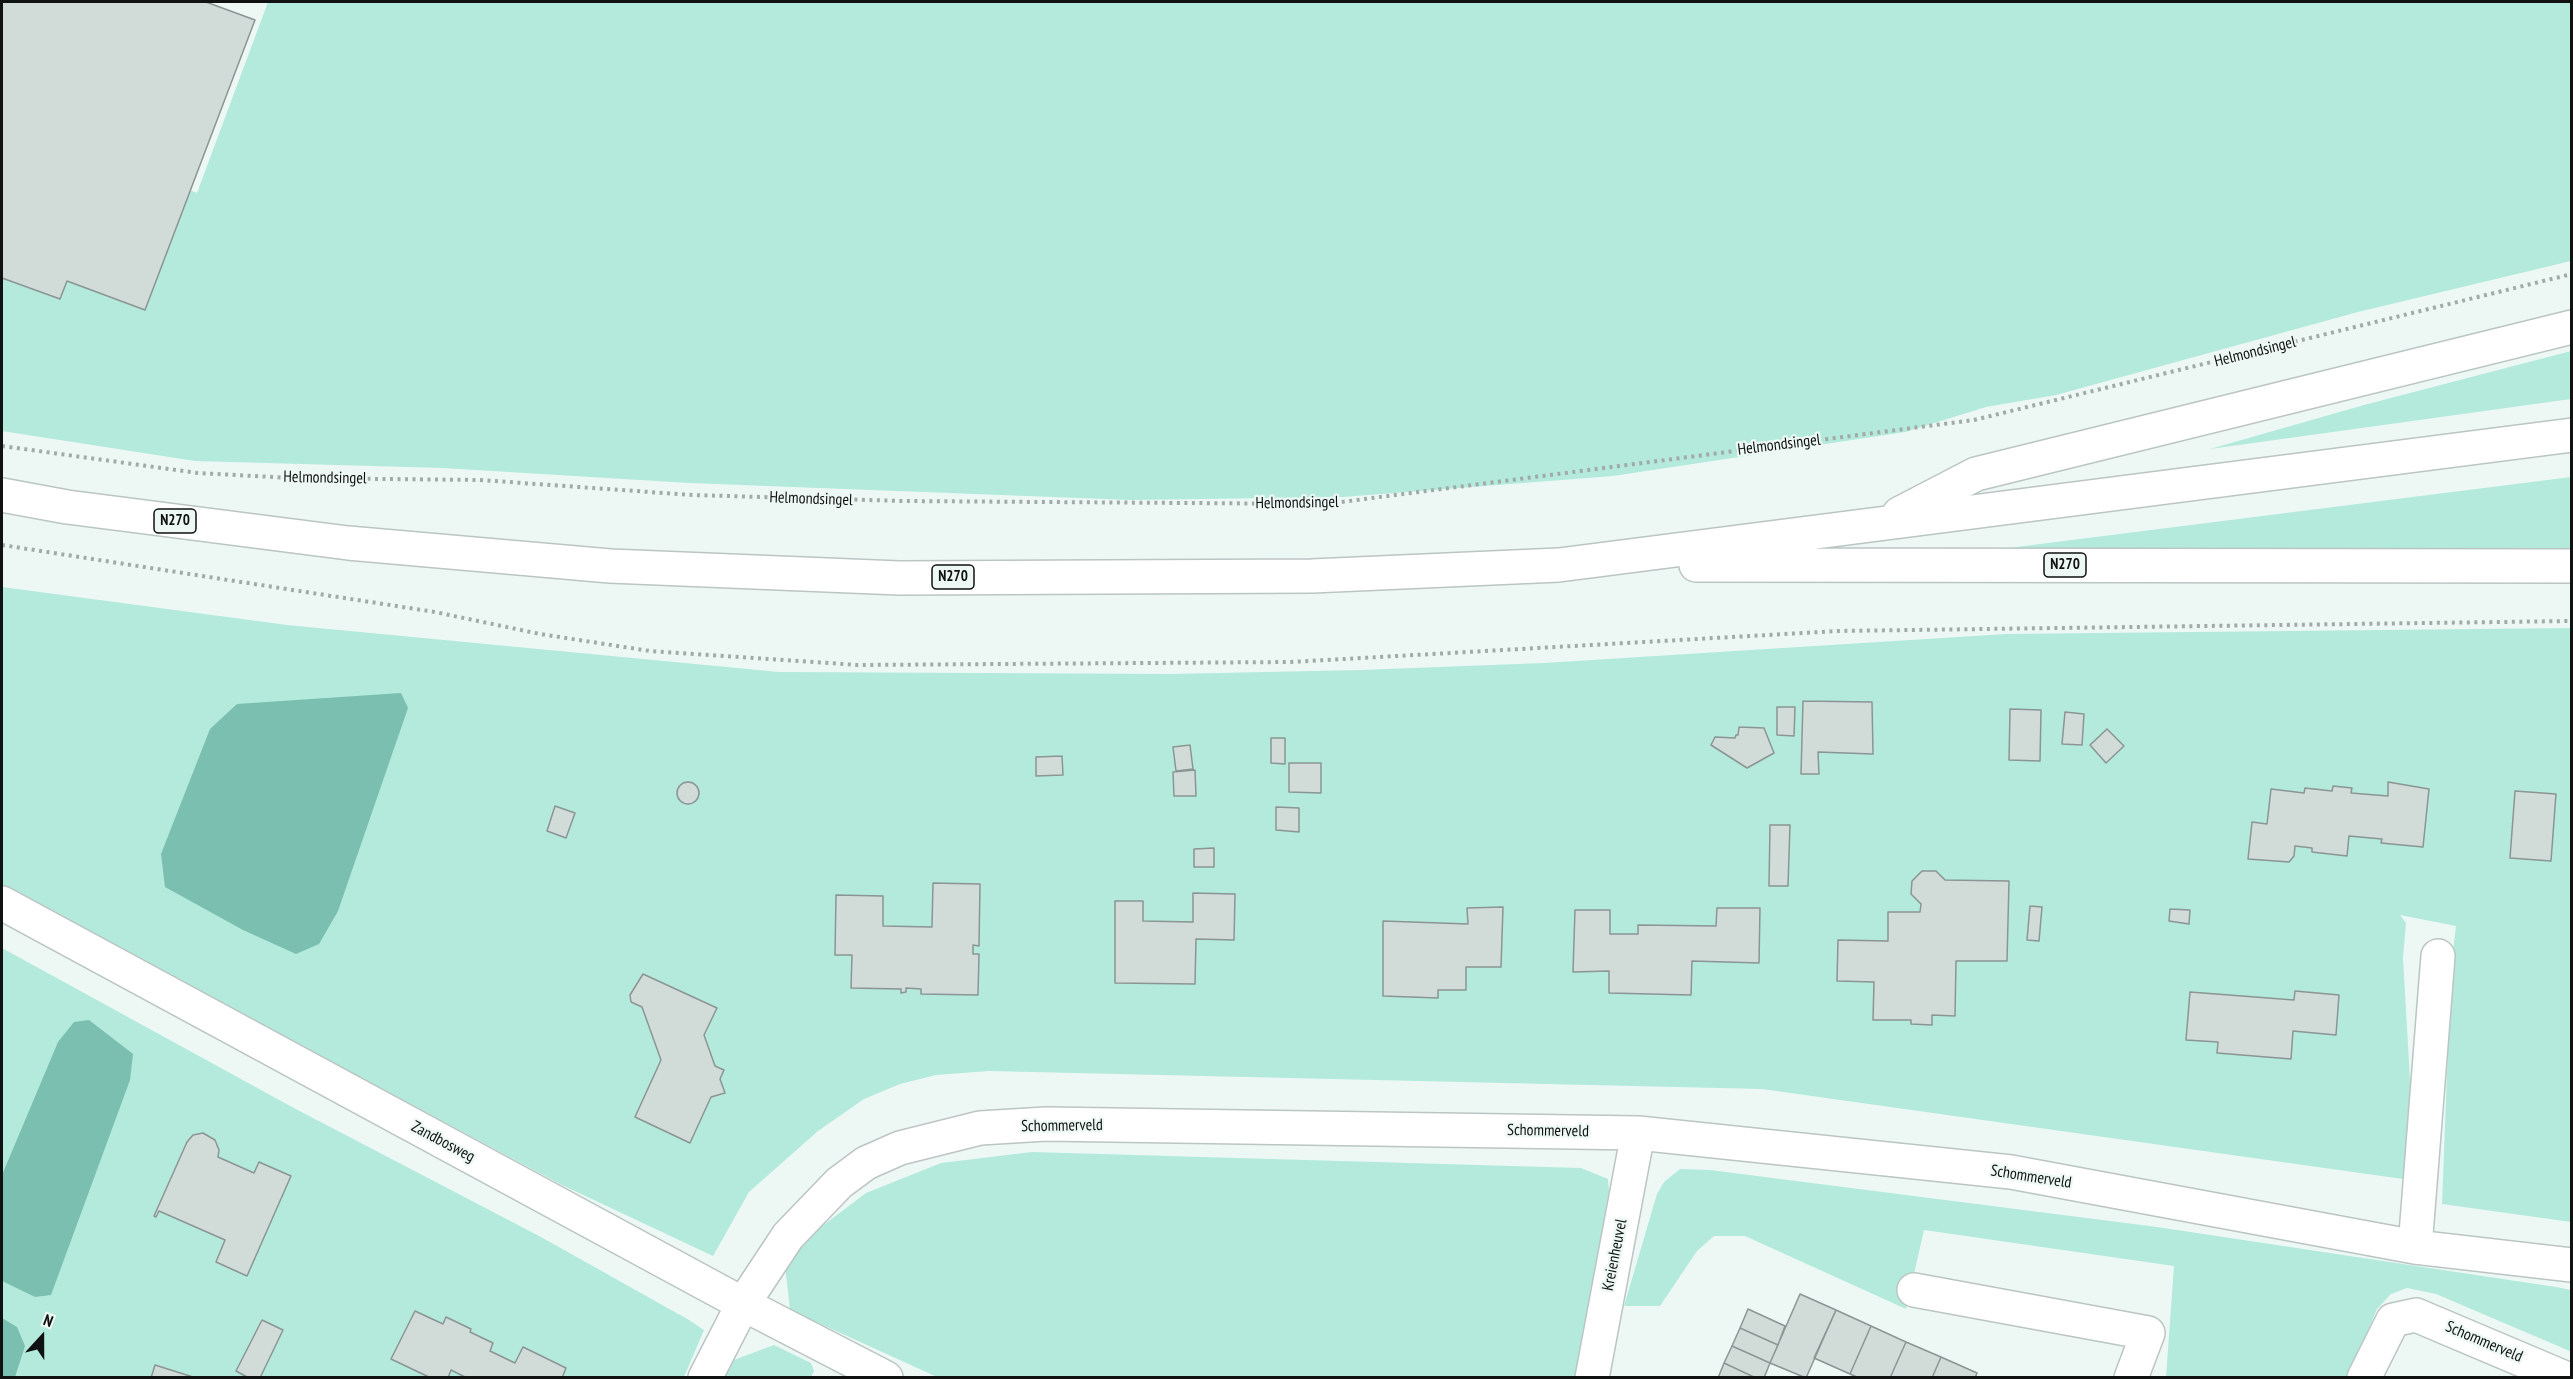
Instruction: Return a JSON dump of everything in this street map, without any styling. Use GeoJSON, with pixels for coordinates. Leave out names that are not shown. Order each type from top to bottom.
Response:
{"type":"FeatureCollection","features":[{"type":"Feature","properties":{"kind":"main road","name":"N270"},"geometry":{"type":"LineString","coordinates":[[1879,524],[1976,474],[2571,327]]}},
{"type":"Feature","properties":{"kind":"main road","name":"N270"},"geometry":{"type":"LineString","coordinates":[[1559,565],[2571,435]]}},
{"type":"Feature","properties":{"kind":"main road","name":"N270"},"geometry":{"type":"LineString","coordinates":[[2,495],[67,507],[348,543],[633,567],[899,578],[1312,576],[1559,565],[2571,566]]}},
{"type":"Feature","properties":{"kind":"main road","name":"Zandbosweg"},"geometry":{"type":"LineString","coordinates":[[2,903],[743,1304],[846,1369],[886,1377]]}},
{"type":"Feature","properties":{"kind":"main road"},"geometry":{"type":"LineString","coordinates":[[2415,1246],[2438,956]]}},
{"type":"Feature","properties":{"kind":"main road","name":"Schommerveld"},"geometry":{"type":"LineString","coordinates":[[705,1377],[743,1304],[788,1236],[839,1184],[866,1163],[900,1148],[980,1128],[1046,1124],[1638,1132],[2011,1172],[2415,1246],[2571,1265]]}},
{"type":"Feature","properties":{"kind":"main road","name":"Kreienheuvel"},"geometry":{"type":"LineString","coordinates":[[1592,1377],[1638,1132]]}},
{"type":"Feature","properties":{"kind":"main road"},"geometry":{"type":"LineString","coordinates":[[1914,1290],[2148,1333],[2131,1377]]}},
{"type":"Feature","properties":{"kind":"main road","name":"Schommerveld"},"geometry":{"type":"LineString","coordinates":[[2364,1377],[2393,1320],[2416,1315],[2565,1377]]}},
{"type":"Feature","properties":{"kind":"path","name":"Helmondsingel"},"geometry":{"type":"LineString","coordinates":[[2,446],[198,472],[292,478],[480,480],[692,495],[903,501],[1326,504],[1974,420],[2571,274]]}},
{"type":"Feature","properties":{"kind":"path"},"geometry":{"type":"LineString","coordinates":[[2,545],[435,612],[540,633],[650,651],[857,665],[1291,662],[1838,631],[2571,621]]}},
{"type":"Feature","properties":{"kind":"shaded area"},"geometry":{"type":"Polygon","coordinates":[[[268,2],[2571,2],[2571,261],[2358,312],[2056,395],[1986,407],[1905,432],[1613,476],[1343,497],[1131,500],[689,483],[443,468],[195,461],[2,431],[2,116],[197,193],[268,2]]]}},
{"type":"Feature","properties":{"kind":"shaded area"},"geometry":{"type":"Polygon","coordinates":[[[2571,351],[2571,399],[2210,449],[2364,405],[2571,351]]]}},
{"type":"Feature","properties":{"kind":"shaded area"},"geometry":{"type":"Polygon","coordinates":[[[2571,477],[2571,549],[2219,550],[1961,554],[2571,477]]]}},
{"type":"Feature","properties":{"kind":"shaded area"},"geometry":{"type":"Polygon","coordinates":[[[2,587],[287,625],[779,672],[1172,674],[1360,670],[1544,663],[2006,634],[2571,628],[2571,1222],[2442,1204],[2451,969],[2456,926],[2400,915],[2406,923],[2403,958],[2414,1149],[2410,1180],[1762,1089],[989,1071],[936,1075],[900,1084],[864,1099],[818,1131],[749,1192],[713,1256],[562,1185],[2,886],[2,587]]]}},
{"type":"Feature","properties":{"kind":"shaded area"},"geometry":{"type":"Polygon","coordinates":[[[401,693],[408,708],[338,911],[319,944],[296,954],[243,930],[165,887],[161,854],[210,729],[237,704],[401,693]]]}},
{"type":"Feature","properties":{"kind":"shaded area"},"geometry":{"type":"Polygon","coordinates":[[[2,948],[292,1107],[541,1237],[689,1320],[704,1330],[684,1377],[2,1377],[2,948]]]}},
{"type":"Feature","properties":{"kind":"shaded area"},"geometry":{"type":"Polygon","coordinates":[[[89,1020],[133,1054],[130,1080],[51,1295],[35,1297],[2,1281],[2,1175],[58,1042],[74,1022],[89,1020]]]}},
{"type":"Feature","properties":{"kind":"shaded area"},"geometry":{"type":"Polygon","coordinates":[[[1032,1152],[1581,1168],[1608,1179],[1609,1191],[1576,1377],[937,1377],[790,1310],[785,1265],[821,1227],[866,1193],[941,1163],[1032,1152]]]}},
{"type":"Feature","properties":{"kind":"shaded area"},"geometry":{"type":"Polygon","coordinates":[[[1680,1169],[1710,1170],[2157,1227],[2571,1290],[2572,1352],[2436,1294],[2407,1288],[2391,1294],[2377,1309],[2349,1377],[2166,1377],[2174,1266],[1924,1230],[1906,1309],[1745,1236],[1714,1236],[1697,1251],[1660,1306],[1624,1306],[1657,1194],[1664,1182],[1680,1169]]]}},
{"type":"Feature","properties":{"kind":"shaded area"},"geometry":{"type":"Polygon","coordinates":[[[2,1318],[17,1327],[25,1346],[15,1377],[2,1377],[2,1318]]]}},
{"type":"Feature","properties":{"kind":"shaded area"},"geometry":{"type":"Polygon","coordinates":[[[774,1345],[811,1363],[814,1371],[811,1377],[722,1378],[731,1361],[774,1345]]]}},
{"type":"Feature","properties":{"kind":"building"},"geometry":{"type":"Polygon","coordinates":[[[2,2],[206,2],[255,20],[145,310],[67,281],[60,299],[2,278],[2,2]]]}},
{"type":"Feature","properties":{"kind":"building"},"geometry":{"type":"Polygon","coordinates":[[[1803,701],[1872,702],[1873,754],[1818,752],[1819,774],[1801,774],[1803,701]]]}},
{"type":"Feature","properties":{"kind":"building"},"geometry":{"type":"Polygon","coordinates":[[[1777,707],[1795,707],[1794,736],[1777,735],[1777,707]]]}},
{"type":"Feature","properties":{"kind":"building"},"geometry":{"type":"Polygon","coordinates":[[[2010,709],[2041,710],[2040,761],[2009,760],[2010,709]]]}},
{"type":"Feature","properties":{"kind":"building"},"geometry":{"type":"Polygon","coordinates":[[[2065,712],[2084,714],[2082,745],[2062,744],[2065,712]]]}},
{"type":"Feature","properties":{"kind":"building"},"geometry":{"type":"Polygon","coordinates":[[[1739,727],[1764,728],[1774,753],[1747,768],[1711,745],[1715,737],[1735,738],[1739,727]]]}},
{"type":"Feature","properties":{"kind":"building"},"geometry":{"type":"Polygon","coordinates":[[[2107,729],[2124,746],[2106,763],[2090,745],[2107,729]]]}},
{"type":"Feature","properties":{"kind":"building"},"geometry":{"type":"Polygon","coordinates":[[[1271,738],[1285,738],[1285,764],[1271,763],[1271,738]]]}},
{"type":"Feature","properties":{"kind":"building"},"geometry":{"type":"Polygon","coordinates":[[[1190,745],[1193,769],[1176,771],[1173,747],[1190,745]]]}},
{"type":"Feature","properties":{"kind":"building"},"geometry":{"type":"Polygon","coordinates":[[[1062,756],[1063,775],[1036,776],[1036,757],[1062,756]]]}},
{"type":"Feature","properties":{"kind":"building"},"geometry":{"type":"Polygon","coordinates":[[[1289,763],[1321,763],[1321,793],[1289,792],[1289,763]]]}},
{"type":"Feature","properties":{"kind":"building"},"geometry":{"type":"Polygon","coordinates":[[[1195,770],[1196,796],[1174,796],[1173,772],[1195,770]]]}},
{"type":"Feature","properties":{"kind":"building"},"geometry":{"type":"Polygon","coordinates":[[[688,782],[696,785],[699,793],[696,801],[688,804],[680,801],[677,793],[680,785],[688,782]]]}},
{"type":"Feature","properties":{"kind":"building"},"geometry":{"type":"Polygon","coordinates":[[[2388,782],[2429,789],[2423,847],[2381,843],[2382,839],[2349,836],[2347,856],[2312,852],[2312,848],[2295,846],[2294,856],[2289,862],[2248,859],[2252,822],[2267,824],[2271,789],[2304,793],[2305,788],[2332,791],[2333,786],[2352,788],[2351,793],[2388,796],[2388,782]]]}},
{"type":"Feature","properties":{"kind":"building"},"geometry":{"type":"Polygon","coordinates":[[[2515,791],[2556,794],[2551,861],[2510,858],[2515,791]]]}},
{"type":"Feature","properties":{"kind":"building"},"geometry":{"type":"Polygon","coordinates":[[[555,806],[575,813],[566,838],[547,831],[555,806]]]}},
{"type":"Feature","properties":{"kind":"building"},"geometry":{"type":"Polygon","coordinates":[[[1276,807],[1299,808],[1299,832],[1276,830],[1276,807]]]}},
{"type":"Feature","properties":{"kind":"building"},"geometry":{"type":"Polygon","coordinates":[[[1770,825],[1790,825],[1788,886],[1769,886],[1770,825]]]}},
{"type":"Feature","properties":{"kind":"building"},"geometry":{"type":"Polygon","coordinates":[[[1214,848],[1214,867],[1194,867],[1194,849],[1214,848]]]}},
{"type":"Feature","properties":{"kind":"building"},"geometry":{"type":"Polygon","coordinates":[[[1922,871],[1936,871],[1945,880],[2009,881],[2007,961],[1956,961],[1955,1016],[1932,1015],[1932,1025],[1911,1024],[1911,1020],[1873,1020],[1874,982],[1837,981],[1838,940],[1888,941],[1888,912],[1920,912],[1921,904],[1911,894],[1912,881],[1922,871]]]}},
{"type":"Feature","properties":{"kind":"building"},"geometry":{"type":"Polygon","coordinates":[[[933,883],[980,884],[979,946],[973,945],[973,954],[979,954],[978,995],[921,994],[921,989],[906,988],[906,992],[901,993],[901,989],[851,988],[852,955],[835,955],[836,895],[883,896],[883,926],[932,927],[933,883]]]}},
{"type":"Feature","properties":{"kind":"building"},"geometry":{"type":"Polygon","coordinates":[[[1193,893],[1235,894],[1234,940],[1196,939],[1195,984],[1115,983],[1115,901],[1143,901],[1143,921],[1193,922],[1193,893]]]}},
{"type":"Feature","properties":{"kind":"building"},"geometry":{"type":"Polygon","coordinates":[[[2030,906],[2042,907],[2039,941],[2027,940],[2030,906]]]}},
{"type":"Feature","properties":{"kind":"building"},"geometry":{"type":"Polygon","coordinates":[[[1503,907],[1501,967],[1466,967],[1466,990],[1438,990],[1438,998],[1383,996],[1383,921],[1468,924],[1467,908],[1503,907]]]}},
{"type":"Feature","properties":{"kind":"building"},"geometry":{"type":"Polygon","coordinates":[[[1717,908],[1760,908],[1759,963],[1692,961],[1691,995],[1609,993],[1609,971],[1573,972],[1575,910],[1610,910],[1610,934],[1638,934],[1638,925],[1716,926],[1717,908]]]}},
{"type":"Feature","properties":{"kind":"building"},"geometry":{"type":"Polygon","coordinates":[[[2170,909],[2190,910],[2189,924],[2169,921],[2170,909]]]}},
{"type":"Feature","properties":{"kind":"building"},"geometry":{"type":"Polygon","coordinates":[[[643,974],[717,1008],[704,1035],[715,1066],[724,1070],[720,1079],[725,1093],[711,1097],[690,1143],[635,1117],[661,1060],[642,1007],[631,1002],[630,995],[643,974]]]}},
{"type":"Feature","properties":{"kind":"building"},"geometry":{"type":"Polygon","coordinates":[[[2295,991],[2339,995],[2336,1035],[2293,1031],[2291,1059],[2217,1053],[2218,1042],[2186,1040],[2190,992],[2294,1000],[2295,991]]]}},
{"type":"Feature","properties":{"kind":"building"},"geometry":{"type":"Polygon","coordinates":[[[203,1133],[215,1140],[219,1150],[218,1157],[254,1173],[259,1162],[291,1176],[247,1276],[216,1262],[225,1240],[159,1211],[156,1217],[154,1216],[187,1142],[193,1135],[203,1133]]]}},
{"type":"Feature","properties":{"kind":"building"},"geometry":{"type":"Polygon","coordinates":[[[1800,1294],[1836,1310],[1806,1378],[1770,1363],[1800,1294]]]}},
{"type":"Feature","properties":{"kind":"building"},"geometry":{"type":"Polygon","coordinates":[[[1748,1309],[1785,1326],[1778,1345],[1740,1328],[1748,1309]]]}},
{"type":"Feature","properties":{"kind":"building"},"geometry":{"type":"Polygon","coordinates":[[[1836,1310],[1871,1326],[1850,1374],[1814,1358],[1836,1310]]]}},
{"type":"Feature","properties":{"kind":"building"},"geometry":{"type":"Polygon","coordinates":[[[415,1311],[443,1324],[446,1317],[471,1329],[470,1332],[493,1343],[490,1351],[515,1363],[523,1347],[566,1368],[562,1378],[467,1378],[451,1370],[448,1378],[431,1378],[391,1359],[415,1311]]]}},
{"type":"Feature","properties":{"kind":"building"},"geometry":{"type":"Polygon","coordinates":[[[262,1320],[283,1330],[260,1378],[249,1378],[236,1371],[262,1320]]]}},
{"type":"Feature","properties":{"kind":"building"},"geometry":{"type":"Polygon","coordinates":[[[1871,1326],[1906,1342],[1890,1378],[1859,1378],[1850,1374],[1871,1326]]]}},
{"type":"Feature","properties":{"kind":"building"},"geometry":{"type":"Polygon","coordinates":[[[1740,1328],[1778,1345],[1770,1363],[1732,1346],[1740,1328]]]}},
{"type":"Feature","properties":{"kind":"building"},"geometry":{"type":"Polygon","coordinates":[[[1906,1342],[1941,1357],[1932,1378],[1890,1378],[1906,1342]]]}},
{"type":"Feature","properties":{"kind":"building"},"geometry":{"type":"Polygon","coordinates":[[[1732,1346],[1770,1363],[1764,1378],[1756,1378],[1724,1363],[1732,1346]]]}},
{"type":"Feature","properties":{"kind":"building"},"geometry":{"type":"Polygon","coordinates":[[[1941,1357],[1977,1373],[1975,1378],[1932,1378],[1941,1357]]]}},
{"type":"Feature","properties":{"kind":"building"},"geometry":{"type":"Polygon","coordinates":[[[1724,1363],[1756,1378],[1718,1378],[1724,1363]]]}},
{"type":"Feature","properties":{"kind":"building"},"geometry":{"type":"Polygon","coordinates":[[[155,1365],[193,1377],[151,1378],[155,1365]]]}}]}
